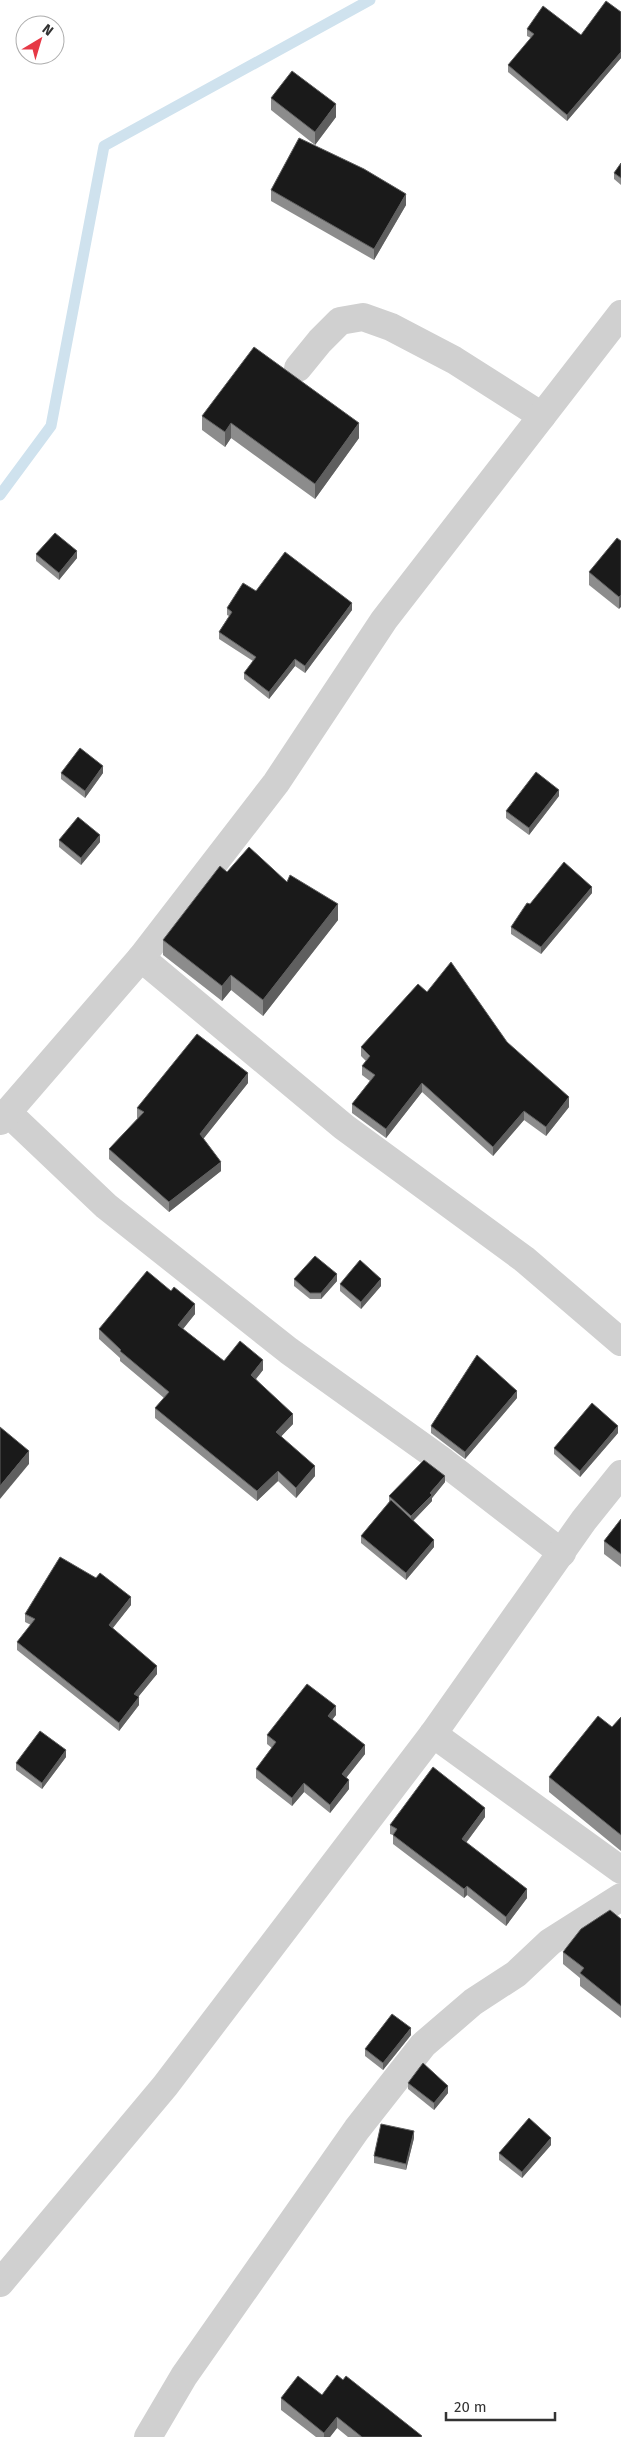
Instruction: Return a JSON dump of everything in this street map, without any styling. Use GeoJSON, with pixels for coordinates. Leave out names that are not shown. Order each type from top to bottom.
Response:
{"type":"FeatureCollection","features":[{"type":"Feature","properties":{"kind":"street"},"geometry":{"type":"LineString","coordinates":[[562,1553],[444,1462],[289,1351],[106,1206],[3,1117],[141,958],[276,783],[384,620],[621,314]]}},
{"type":"Feature","properties":{"kind":"street"},"geometry":{"type":"LineString","coordinates":[[298,368],[320,341],[340,321],[363,317],[391,327],[454,360],[542,416]]}},
{"type":"Feature","properties":{"kind":"street"},"geometry":{"type":"LineString","coordinates":[[141,958],[344,1127],[524,1259],[621,1342]]}},
{"type":"Feature","properties":{"kind":"street"},"geometry":{"type":"LineString","coordinates":[[0,2283],[164,2086],[433,1734],[584,1520],[621,1474]]}},
{"type":"Feature","properties":{"kind":"street"},"geometry":{"type":"LineString","coordinates":[[433,1734],[621,1870]]}},
{"type":"Feature","properties":{"kind":"street"},"geometry":{"type":"LineString","coordinates":[[148,2437],[184,2376],[223,2320],[357,2129],[423,2044],[473,2002],[516,1974],[550,1942],[621,1897]]}},
{"type":"Feature","properties":{"kind":"building"},"geometry":{"type":"Polygon","coordinates":[[[606,1],[621,12],[621,52],[567,115],[508,65],[534,34],[527,29],[543,6],[581,35],[606,1]]]}},
{"type":"Feature","properties":{"kind":"building"},"geometry":{"type":"Polygon","coordinates":[[[292,71],[336,104],[315,132],[271,98],[292,71]]]}},
{"type":"Feature","properties":{"kind":"building"},"geometry":{"type":"Polygon","coordinates":[[[299,138],[364,169],[406,194],[374,249],[271,190],[299,138]]]}},
{"type":"Feature","properties":{"kind":"building"},"geometry":{"type":"Polygon","coordinates":[[[621,163],[621,178],[614,173],[621,163]]]}},
{"type":"Feature","properties":{"kind":"building"},"geometry":{"type":"Polygon","coordinates":[[[254,347],[359,423],[315,484],[231,423],[225,432],[202,416],[254,347]]]}},
{"type":"Feature","properties":{"kind":"building"},"geometry":{"type":"Polygon","coordinates":[[[55,533],[77,551],[59,573],[36,554],[55,533]]]}},
{"type":"Feature","properties":{"kind":"building"},"geometry":{"type":"Polygon","coordinates":[[[617,538],[621,541],[621,595],[619,597],[589,572],[617,538]]]}},
{"type":"Feature","properties":{"kind":"building"},"geometry":{"type":"Polygon","coordinates":[[[285,552],[352,603],[305,666],[295,659],[269,692],[244,673],[256,657],[219,632],[232,612],[227,608],[243,583],[256,591],[285,552]]]}},
{"type":"Feature","properties":{"kind":"building"},"geometry":{"type":"Polygon","coordinates":[[[80,748],[103,766],[85,791],[61,773],[80,748]]]}},
{"type":"Feature","properties":{"kind":"building"},"geometry":{"type":"Polygon","coordinates":[[[536,772],[559,790],[529,828],[506,811],[536,772]]]}},
{"type":"Feature","properties":{"kind":"building"},"geometry":{"type":"Polygon","coordinates":[[[78,817],[100,835],[81,858],[59,840],[78,817]]]}},
{"type":"Feature","properties":{"kind":"building"},"geometry":{"type":"Polygon","coordinates":[[[249,847],[287,882],[290,875],[338,904],[263,1000],[231,975],[222,986],[163,940],[220,866],[227,872],[249,847]]]}},
{"type":"Feature","properties":{"kind":"building"},"geometry":{"type":"Polygon","coordinates":[[[564,862],[592,887],[541,947],[511,927],[527,903],[530,904],[564,862]]]}},
{"type":"Feature","properties":{"kind":"building"},"geometry":{"type":"Polygon","coordinates":[[[451,962],[507,1042],[569,1097],[546,1127],[524,1111],[493,1147],[422,1083],[386,1129],[352,1104],[375,1075],[362,1066],[370,1056],[361,1047],[418,984],[427,992],[451,962]]]}},
{"type":"Feature","properties":{"kind":"building"},"geometry":{"type":"Polygon","coordinates":[[[197,1034],[248,1073],[200,1134],[221,1162],[169,1202],[109,1149],[144,1112],[137,1108],[197,1034]]]}},
{"type":"Feature","properties":{"kind":"building"},"geometry":{"type":"Polygon","coordinates":[[[315,1256],[337,1274],[321,1293],[310,1293],[294,1279],[315,1256]]]}},
{"type":"Feature","properties":{"kind":"building"},"geometry":{"type":"Polygon","coordinates":[[[360,1260],[381,1279],[361,1302],[340,1284],[360,1260]]]}},
{"type":"Feature","properties":{"kind":"building"},"geometry":{"type":"Polygon","coordinates":[[[147,1271],[171,1291],[174,1287],[195,1304],[178,1325],[224,1361],[240,1341],[263,1360],[251,1375],[293,1414],[276,1432],[315,1466],[296,1488],[278,1471],[257,1491],[155,1408],[169,1392],[120,1351],[99,1329],[147,1271]]]}},
{"type":"Feature","properties":{"kind":"building"},"geometry":{"type":"Polygon","coordinates":[[[477,1355],[517,1391],[465,1452],[431,1426],[477,1355]]]}},
{"type":"Feature","properties":{"kind":"building"},"geometry":{"type":"Polygon","coordinates":[[[592,1403],[618,1426],[580,1471],[554,1448],[592,1403]]]}},
{"type":"Feature","properties":{"kind":"building"},"geometry":{"type":"Polygon","coordinates":[[[0,1427],[29,1451],[0,1486],[0,1427]]]}},
{"type":"Feature","properties":{"kind":"building"},"geometry":{"type":"Polygon","coordinates":[[[424,1460],[445,1476],[430,1493],[432,1495],[411,1516],[389,1496],[424,1460]]]}},
{"type":"Feature","properties":{"kind":"building"},"geometry":{"type":"Polygon","coordinates":[[[391,1500],[434,1540],[406,1573],[361,1536],[391,1500]]]}},
{"type":"Feature","properties":{"kind":"building"},"geometry":{"type":"Polygon","coordinates":[[[621,1519],[621,1554],[604,1541],[621,1519]]]}},
{"type":"Feature","properties":{"kind":"building"},"geometry":{"type":"Polygon","coordinates":[[[60,1557],[96,1578],[100,1573],[131,1597],[109,1625],[157,1666],[134,1694],[139,1697],[119,1723],[17,1642],[35,1619],[25,1614],[60,1557]]]}},
{"type":"Feature","properties":{"kind":"building"},"geometry":{"type":"Polygon","coordinates":[[[307,1684],[336,1706],[328,1716],[365,1745],[342,1774],[349,1780],[330,1805],[304,1783],[292,1798],[256,1769],[276,1742],[267,1735],[307,1684]]]}},
{"type":"Feature","properties":{"kind":"building"},"geometry":{"type":"Polygon","coordinates":[[[598,1716],[612,1727],[621,1717],[621,1835],[549,1777],[598,1716]]]}},
{"type":"Feature","properties":{"kind":"building"},"geometry":{"type":"Polygon","coordinates":[[[40,1731],[66,1750],[42,1783],[16,1763],[40,1731]]]}},
{"type":"Feature","properties":{"kind":"building"},"geometry":{"type":"Polygon","coordinates":[[[433,1767],[485,1808],[462,1839],[527,1889],[506,1917],[467,1886],[464,1889],[393,1835],[397,1829],[390,1825],[433,1767]]]}},
{"type":"Feature","properties":{"kind":"building"},"geometry":{"type":"Polygon","coordinates":[[[610,1910],[621,1919],[621,2006],[580,1973],[584,1968],[563,1952],[581,1929],[610,1910]]]}},
{"type":"Feature","properties":{"kind":"building"},"geometry":{"type":"Polygon","coordinates":[[[392,2014],[411,2028],[383,2063],[365,2049],[392,2014]]]}},
{"type":"Feature","properties":{"kind":"building"},"geometry":{"type":"Polygon","coordinates":[[[423,2063],[448,2086],[434,2103],[408,2083],[423,2063]]]}},
{"type":"Feature","properties":{"kind":"building"},"geometry":{"type":"Polygon","coordinates":[[[529,2118],[551,2138],[522,2172],[499,2153],[529,2118]]]}},
{"type":"Feature","properties":{"kind":"building"},"geometry":{"type":"Polygon","coordinates":[[[381,2124],[414,2131],[406,2164],[374,2156],[381,2124]]]}},
{"type":"Feature","properties":{"kind":"building"},"geometry":{"type":"Polygon","coordinates":[[[337,2375],[343,2380],[346,2376],[422,2436],[362,2437],[337,2417],[324,2433],[281,2398],[298,2376],[322,2395],[337,2375]]]}},
{"type":"Feature","properties":{"kind":"waterway"},"geometry":{"type":"LineString","coordinates":[[0,495],[51,426],[104,146],[370,0]]}}]}
